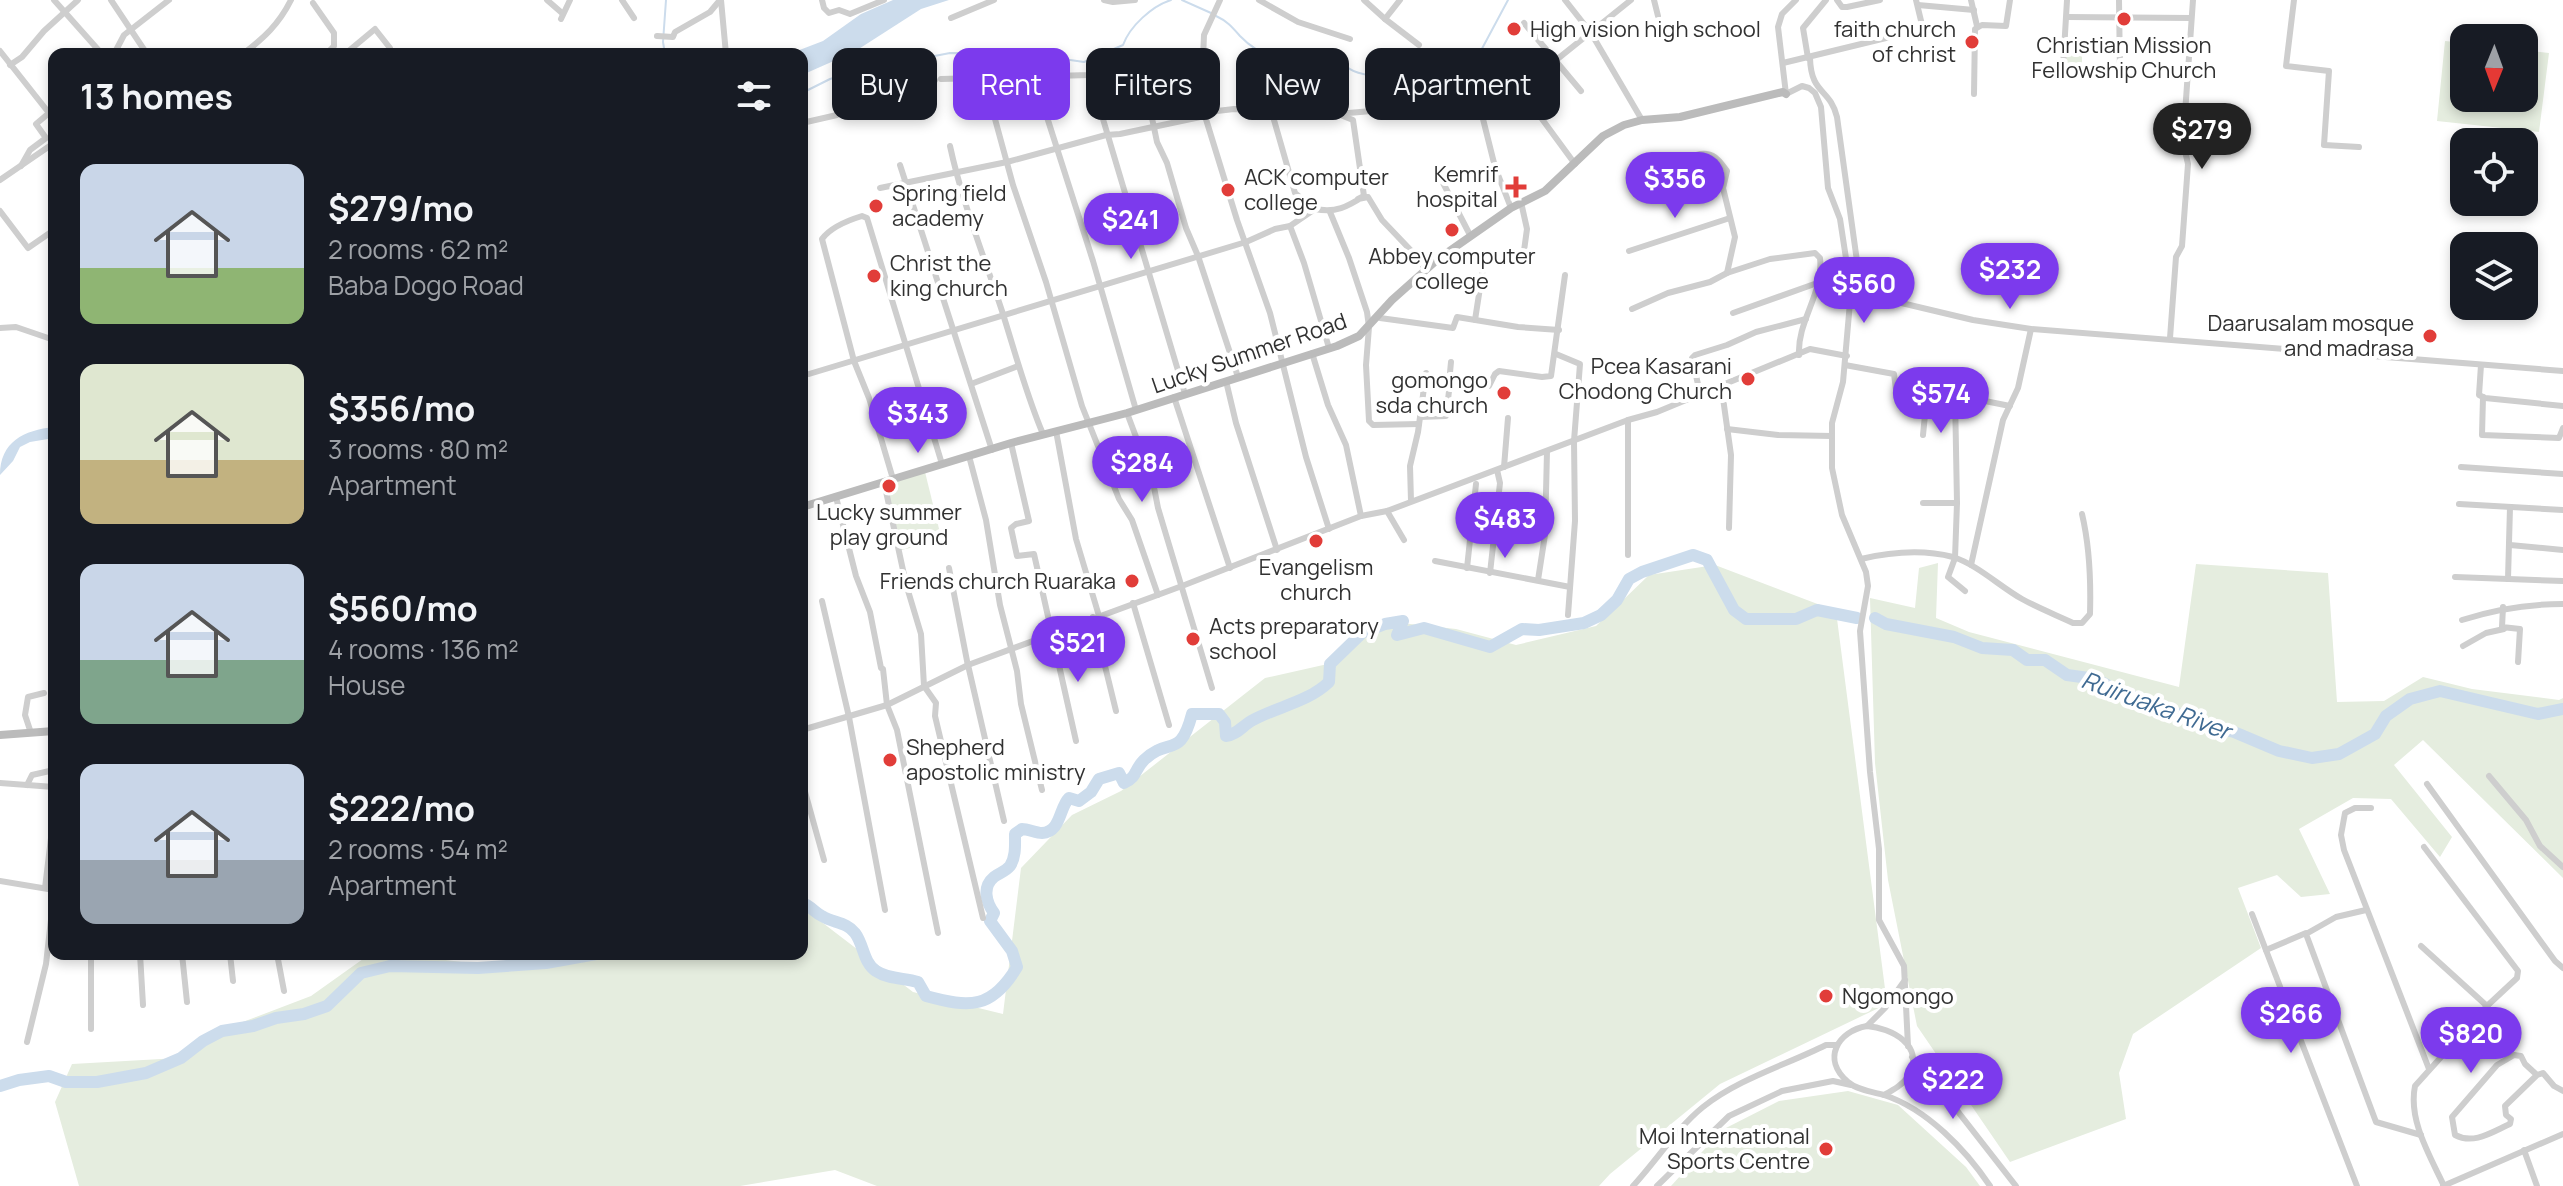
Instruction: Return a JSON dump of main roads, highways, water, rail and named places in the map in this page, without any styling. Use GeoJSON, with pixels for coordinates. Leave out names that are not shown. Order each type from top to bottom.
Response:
{"type":"FeatureCollection","features":[{"type":"Feature","properties":{"kind":"water"},"geometry":{"type":"Polygon","coordinates":[[[893,0],[949,0],[921,9],[860,48],[832,48],[832,62],[808,72],[808,48],[805,48],[823,41],[861,14],[893,0]]]}},
{"type":"Feature","properties":{"kind":"water"},"geometry":{"type":"Polygon","coordinates":[[[48,428],[48,439],[20,447],[13,461],[0,475],[4,454],[9,446],[33,431],[48,428]]]}},
{"type":"Feature","properties":{"kind":"waterway"},"geometry":{"type":"LineString","coordinates":[[664,48],[666,0]]}},
{"type":"Feature","properties":{"kind":"waterway"},"geometry":{"type":"LineString","coordinates":[[808,90],[857,71],[950,53],[1029,54],[1084,62],[1123,45],[1142,18],[1171,0]]}},
{"type":"Feature","properties":{"kind":"waterway"},"geometry":{"type":"LineString","coordinates":[[1182,0],[1211,13]]}},
{"type":"Feature","properties":{"kind":"waterway"},"geometry":{"type":"LineString","coordinates":[[1216,16],[1257,50],[1275,57],[1295,57],[1316,52],[1331,65],[1343,70],[1347,67],[1378,76],[1406,76],[1441,72],[1477,58],[1508,0]]}},
{"type":"Feature","properties":{"kind":"waterway","name":"Ruiruaka River"},"geometry":{"type":"LineString","coordinates":[[808,906],[852,929],[868,963],[881,974],[918,982],[926,996],[955,1002],[979,1002],[998,991],[1017,967],[1012,951],[990,921],[994,913],[986,895],[990,881],[1012,862],[1015,834],[1022,829],[1040,833],[1053,829],[1069,798],[1079,801],[1091,792],[1099,779],[1119,773],[1124,783],[1144,760],[1183,737],[1192,714],[1219,714],[1225,722],[1226,736],[1263,715],[1321,689],[1329,682],[1330,664],[1362,633],[1403,621],[1397,635],[1424,628],[1490,647],[1522,629],[1539,630],[1584,623],[1601,615],[1617,600],[1629,579],[1693,555],[1707,560],[1734,610],[1746,619],[1796,619],[1817,610],[1857,618]]}},
{"type":"Feature","properties":{"kind":"waterway","name":"Ruiruaka River"},"geometry":{"type":"LineString","coordinates":[[1875,618],[1886,624],[1954,637],[1982,648],[2013,650],[2027,660],[2045,660],[2067,675],[2096,679],[2197,724],[2234,732],[2279,751],[2312,758],[2339,754],[2375,734],[2386,716],[2410,699],[2440,691],[2538,714],[2563,709]]}},
{"type":"Feature","properties":{"kind":"waterway","name":"Ruiruaka River"},"geometry":{"type":"LineString","coordinates":[[0,1086],[49,1076],[66,1082],[97,1082],[146,1073],[181,1058],[222,1031],[304,1014],[327,1006],[361,973],[390,966],[478,968],[563,960]]}},
{"type":"Feature","properties":{"kind":"place","name":"Christian Mission Fellowship Church"},"geometry":{"type":"Point","coordinates":[2124,19]}},
{"type":"Feature","properties":{"kind":"place","name":"High vision high school"},"geometry":{"type":"Point","coordinates":[1514,29]}},
{"type":"Feature","properties":{"kind":"place","name":"faith church of christ"},"geometry":{"type":"Point","coordinates":[1972,42]}},
{"type":"Feature","properties":{"kind":"place","name":"Kemrif hospital"},"geometry":{"type":"Point","coordinates":[1516,187]}},
{"type":"Feature","properties":{"kind":"place","name":"ACK computer college"},"geometry":{"type":"Point","coordinates":[1228,190]}},
{"type":"Feature","properties":{"kind":"place","name":"Spring field academy"},"geometry":{"type":"Point","coordinates":[876,206]}},
{"type":"Feature","properties":{"kind":"place","name":"Abbey computer college"},"geometry":{"type":"Point","coordinates":[1452,230]}},
{"type":"Feature","properties":{"kind":"place","name":"Christ the king church"},"geometry":{"type":"Point","coordinates":[874,276]}},
{"type":"Feature","properties":{"kind":"place","name":"Daarusalam mosque and madrasa"},"geometry":{"type":"Point","coordinates":[2430,336]}},
{"type":"Feature","properties":{"kind":"place","name":"Pcea Kasarani Chodong Church"},"geometry":{"type":"Point","coordinates":[1748,379]}},
{"type":"Feature","properties":{"kind":"place","name":"gomongo sda church"},"geometry":{"type":"Point","coordinates":[1504,393]}},
{"type":"Feature","properties":{"kind":"place","name":"Lucky summer play ground"},"geometry":{"type":"Point","coordinates":[889,486]}},
{"type":"Feature","properties":{"kind":"place","name":"Evangelism church"},"geometry":{"type":"Point","coordinates":[1316,541]}},
{"type":"Feature","properties":{"kind":"place","name":"Friends church Ruaraka"},"geometry":{"type":"Point","coordinates":[1132,581]}},
{"type":"Feature","properties":{"kind":"place","name":"Acts preparatory school"},"geometry":{"type":"Point","coordinates":[1193,639]}},
{"type":"Feature","properties":{"kind":"place","name":"Shepherd apostolic ministry"},"geometry":{"type":"Point","coordinates":[890,760]}},
{"type":"Feature","properties":{"kind":"place","name":"Ngomongo"},"geometry":{"type":"Point","coordinates":[1826,996]}},
{"type":"Feature","properties":{"kind":"place","name":"Moi International Sports Centre"},"geometry":{"type":"Point","coordinates":[1826,1149]}}]}
